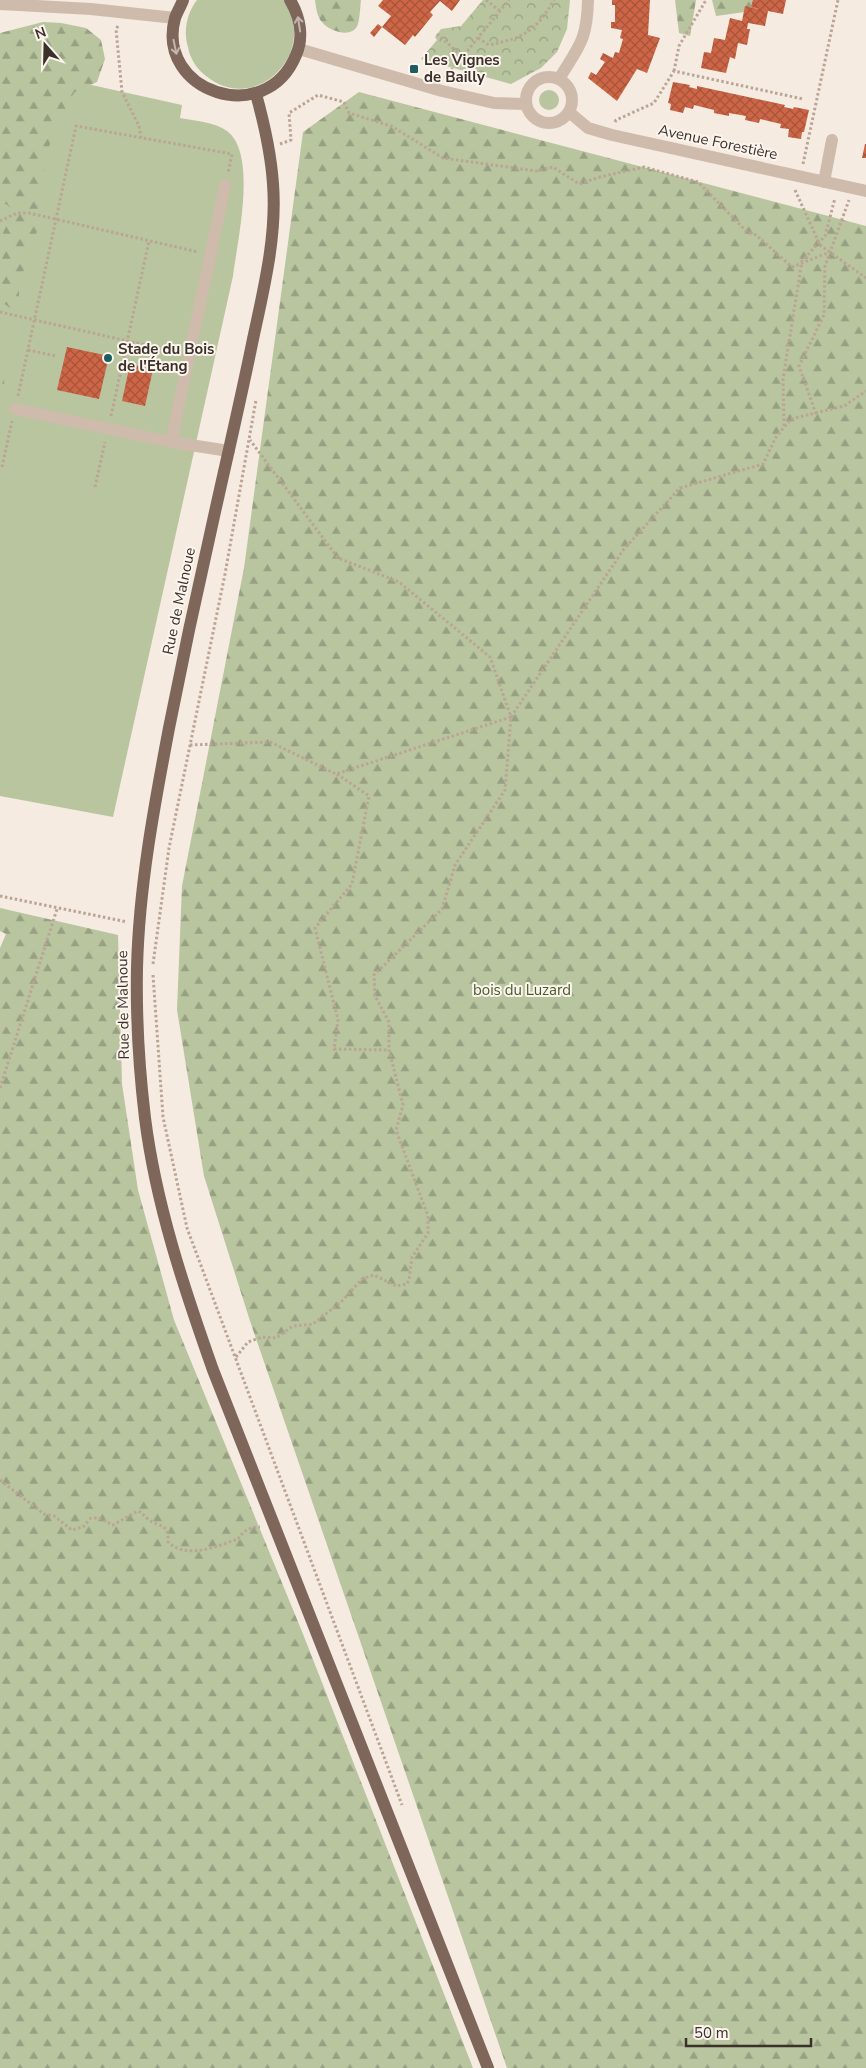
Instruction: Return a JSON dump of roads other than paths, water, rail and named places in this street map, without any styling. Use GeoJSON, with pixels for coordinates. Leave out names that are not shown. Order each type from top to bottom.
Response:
{"type":"FeatureCollection","features":[{"type":"Feature","properties":{"kind":"main road"},"geometry":{"type":"LineString","coordinates":[[183,0],[175,18],[173,37],[177,56],[187,73],[201,86],[218,94],[237,97],[256,94],[270,88],[283,77],[292,64],[299,49],[300,30],[296,11],[290,0]]}},
{"type":"Feature","properties":{"kind":"main road","name":"Rue de Malnoue"},"geometry":{"type":"LineString","coordinates":[[256,94],[269,145],[274,186],[272,235],[260,305],[194,605],[147,850],[139,925],[137,969],[138,1016],[146,1120],[165,1221],[183,1285],[213,1370],[488,2068]]}},
{"type":"Feature","properties":{"kind":"street"},"geometry":{"type":"LineString","coordinates":[[559,79],[581,45],[586,30],[588,0]]}},
{"type":"Feature","properties":{"kind":"street"},"geometry":{"type":"LineString","coordinates":[[0,4],[92,9],[175,18]]}},
{"type":"Feature","properties":{"kind":"street"},"geometry":{"type":"LineString","coordinates":[[299,49],[477,99],[494,103],[526,104]]}},
{"type":"Feature","properties":{"kind":"street"},"geometry":{"type":"LineString","coordinates":[[545,77],[559,79],[565,84],[572,97],[568,112],[556,122],[541,122],[534,118],[526,104],[528,90],[538,79],[545,77]]}},
{"type":"Feature","properties":{"kind":"street","name":"Avenue Forestière"},"geometry":{"type":"LineString","coordinates":[[568,112],[588,128],[612,135],[866,192]]}},
{"type":"Feature","properties":{"kind":"street"},"geometry":{"type":"LineString","coordinates":[[824,182],[832,140]]}},
{"type":"Feature","properties":{"kind":"street"},"geometry":{"type":"LineString","coordinates":[[171,442],[225,185]]}},
{"type":"Feature","properties":{"kind":"street"},"geometry":{"type":"LineString","coordinates":[[15,409],[171,442],[229,451]]}},
{"type":"Feature","properties":{"kind":"place","name":"Les Vignes de Bailly"},"geometry":{"type":"Point","coordinates":[414,69]}},
{"type":"Feature","properties":{"kind":"place","name":"Stade du Bois de l'Étang"},"geometry":{"type":"Point","coordinates":[108,358]}},
{"type":"Feature","properties":{"kind":"park label","name":"bois du Luzard"},"geometry":{"type":"Point","coordinates":[522,990]}}]}
